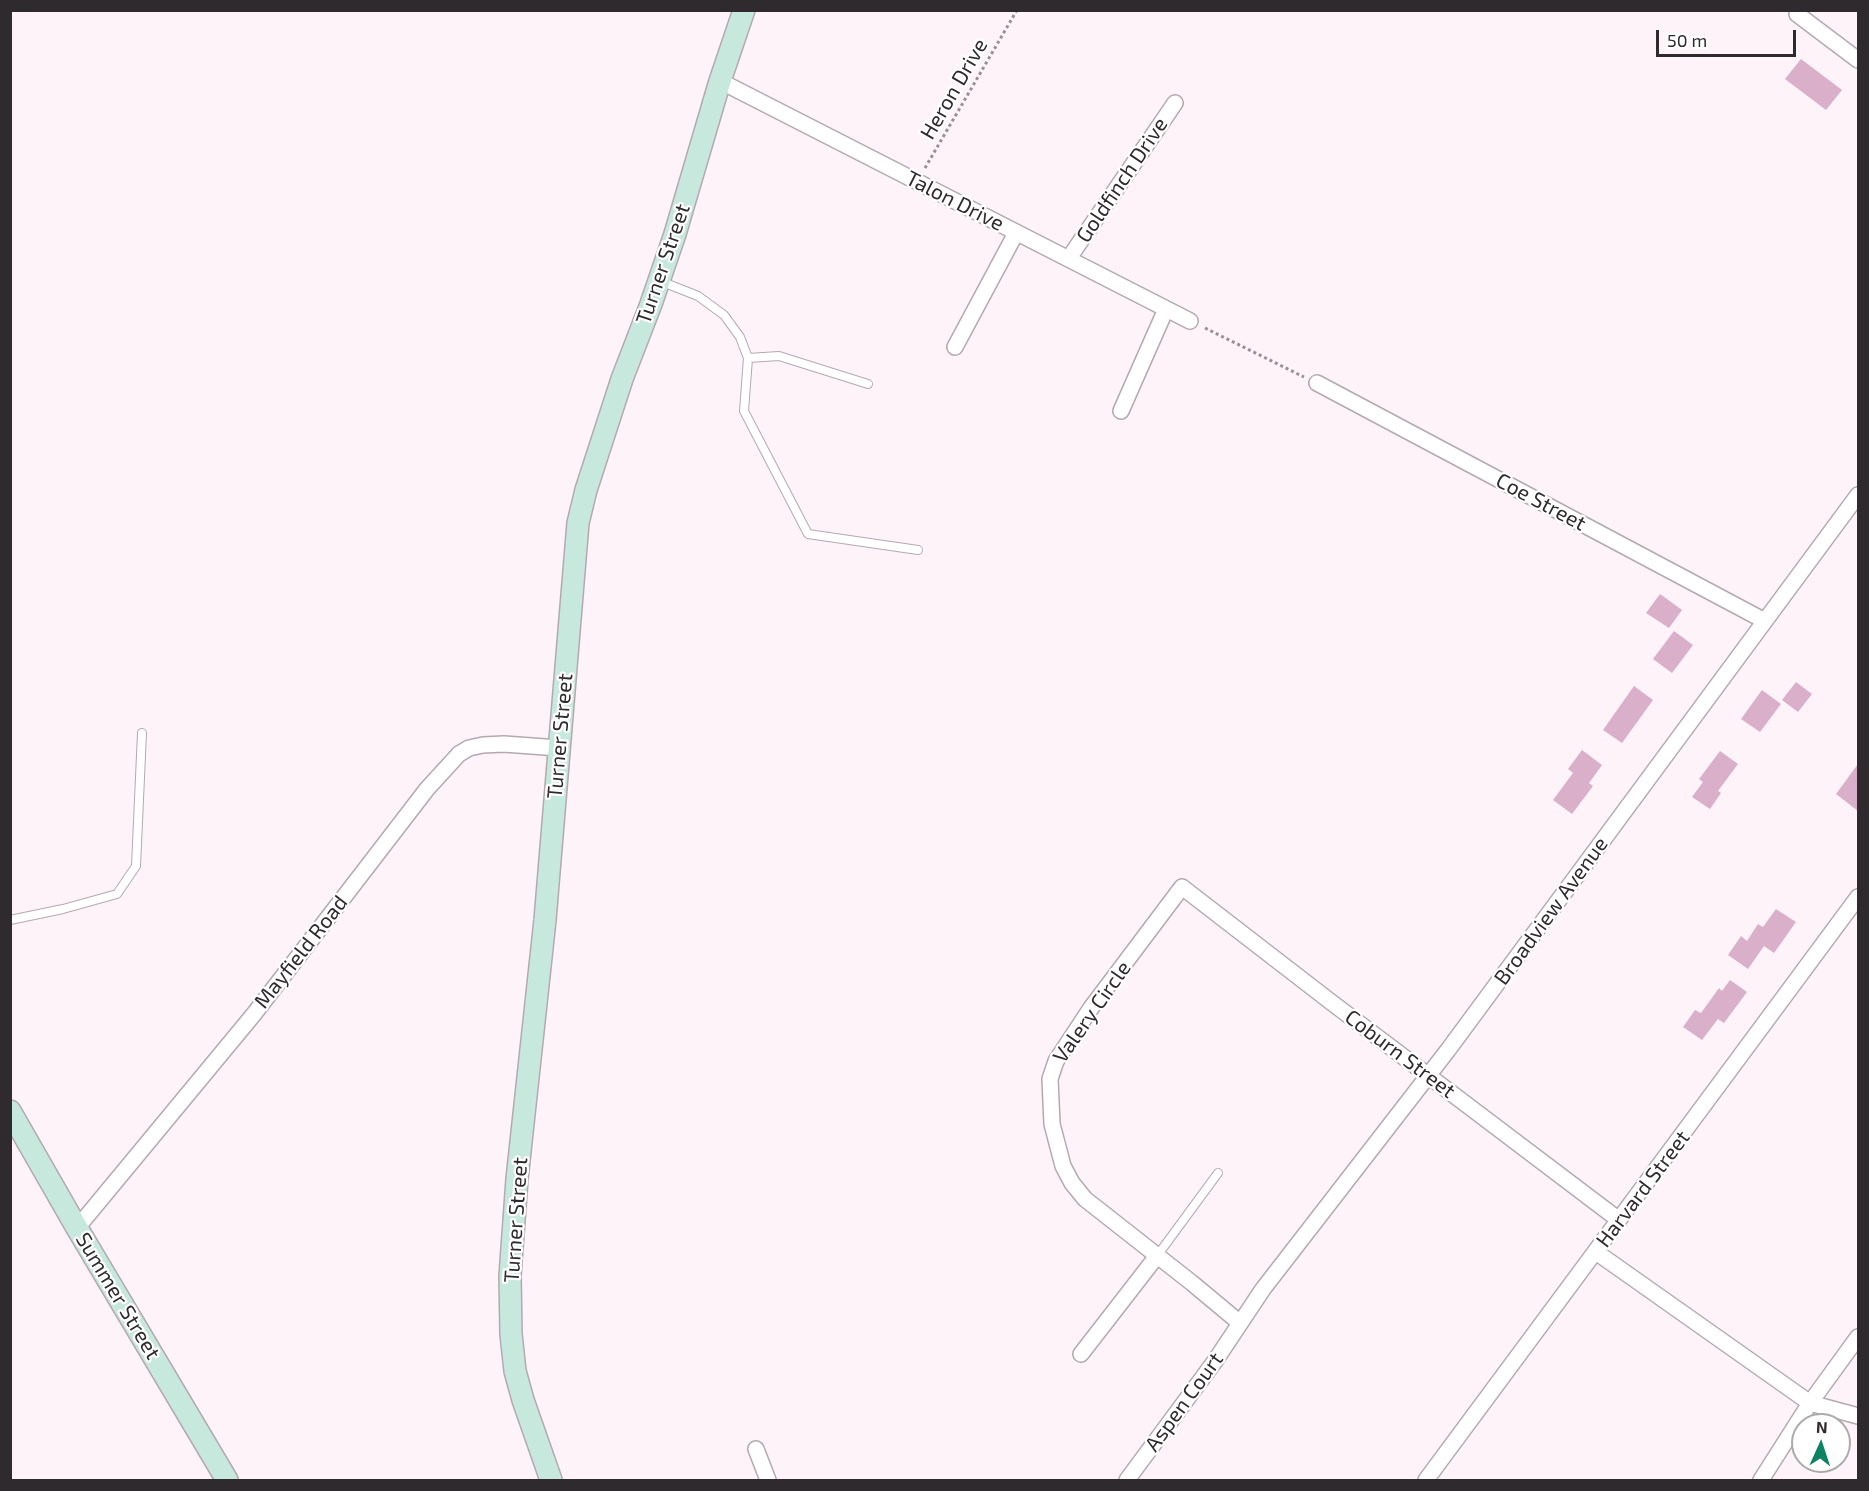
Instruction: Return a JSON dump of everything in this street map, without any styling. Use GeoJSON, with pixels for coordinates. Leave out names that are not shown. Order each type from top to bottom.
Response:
{"type":"FeatureCollection","features":[{"type":"Feature","properties":{"kind":"main road","name":"Turner Street"},"geometry":{"type":"LineString","coordinates":[[551,1480],[515,1371],[511,1334],[510,1276],[517,1179],[545,920],[578,523],[586,490],[622,379],[659,280],[744,10]]}},
{"type":"Feature","properties":{"kind":"main road","name":"Summer Street"},"geometry":{"type":"LineString","coordinates":[[10,1111],[227,1480]]}},
{"type":"Feature","properties":{"kind":"street"},"geometry":{"type":"LineString","coordinates":[[1797,14],[1858,60]]}},
{"type":"Feature","properties":{"kind":"street","name":"Talon Drive"},"geometry":{"type":"LineString","coordinates":[[720,81],[1190,321]]}},
{"type":"Feature","properties":{"kind":"street","name":"Goldfinch Drive"},"geometry":{"type":"LineString","coordinates":[[1069,258],[1175,103]]}},
{"type":"Feature","properties":{"kind":"street"},"geometry":{"type":"LineString","coordinates":[[955,347],[1016,233]]}},
{"type":"Feature","properties":{"kind":"street"},"geometry":{"type":"LineString","coordinates":[[1121,411],[1166,309]]}},
{"type":"Feature","properties":{"kind":"street","name":"Coe Street"},"geometry":{"type":"LineString","coordinates":[[1317,383],[1765,621]]}},
{"type":"Feature","properties":{"kind":"street","name":"Broadview Avenue"},"geometry":{"type":"LineString","coordinates":[[1240,1323],[1263,1289],[1428,1075],[1858,495]]}},
{"type":"Feature","properties":{"kind":"street","name":"Mayfield Road"},"geometry":{"type":"LineString","coordinates":[[77,1228],[254,1014],[427,789],[459,754],[469,748],[483,745],[504,744],[559,748]]}},
{"type":"Feature","properties":{"kind":"street","name":"Coburn Street"},"geometry":{"type":"LineString","coordinates":[[1182,887],[1619,1220]]}},
{"type":"Feature","properties":{"kind":"street","name":"Valery Circle"},"geometry":{"type":"LineString","coordinates":[[1182,887],[1091,1008],[1056,1061],[1050,1078],[1052,1124],[1059,1156],[1072,1183],[1086,1199],[1192,1282],[1240,1323]]}},
{"type":"Feature","properties":{"kind":"street","name":"Harvard Street"},"geometry":{"type":"LineString","coordinates":[[1426,1480],[1858,897]]}},
{"type":"Feature","properties":{"kind":"street"},"geometry":{"type":"LineString","coordinates":[[1596,1252],[1810,1403],[1858,1416]]}},
{"type":"Feature","properties":{"kind":"street"},"geometry":{"type":"LineString","coordinates":[[1081,1354],[1157,1256]]}},
{"type":"Feature","properties":{"kind":"street","name":"Aspen Court"},"geometry":{"type":"LineString","coordinates":[[1127,1480],[1215,1361],[1240,1323]]}},
{"type":"Feature","properties":{"kind":"street"},"geometry":{"type":"LineString","coordinates":[[1761,1480],[1810,1403],[1858,1337]]}},
{"type":"Feature","properties":{"kind":"street"},"geometry":{"type":"LineString","coordinates":[[756,1449],[768,1480]]}},
{"type":"Feature","properties":{"kind":"lane"},"geometry":{"type":"LineString","coordinates":[[659,280],[698,296],[724,315],[740,338],[748,358],[744,411],[808,534],[918,550]]}},
{"type":"Feature","properties":{"kind":"lane"},"geometry":{"type":"LineString","coordinates":[[748,358],[779,356],[868,384]]}},
{"type":"Feature","properties":{"kind":"lane"},"geometry":{"type":"LineString","coordinates":[[10,920],[63,909],[117,894],[136,866],[142,733]]}},
{"type":"Feature","properties":{"kind":"lane"},"geometry":{"type":"LineString","coordinates":[[1157,1256],[1218,1173]]}},
{"type":"Feature","properties":{"kind":"path","name":"Heron Drive"},"geometry":{"type":"LineString","coordinates":[[917,182],[1017,10]]}},
{"type":"Feature","properties":{"kind":"path"},"geometry":{"type":"LineString","coordinates":[[1190,321],[1317,383]]}},
{"type":"Feature","properties":{"kind":"building"},"geometry":{"type":"Polygon","coordinates":[[[1801,59],[1842,90],[1826,110],[1785,79],[1801,59]]]}},
{"type":"Feature","properties":{"kind":"building"},"geometry":{"type":"Polygon","coordinates":[[[1660,594],[1682,610],[1669,628],[1646,613],[1660,594]]]}},
{"type":"Feature","properties":{"kind":"building"},"geometry":{"type":"Polygon","coordinates":[[[1674,631],[1693,645],[1672,673],[1653,659],[1674,631]]]}},
{"type":"Feature","properties":{"kind":"building"},"geometry":{"type":"Polygon","coordinates":[[[1796,682],[1812,694],[1798,712],[1782,700],[1796,682]]]}},
{"type":"Feature","properties":{"kind":"building"},"geometry":{"type":"Polygon","coordinates":[[[1634,686],[1653,700],[1622,743],[1603,730],[1634,686]]]}},
{"type":"Feature","properties":{"kind":"building"},"geometry":{"type":"Polygon","coordinates":[[[1762,690],[1781,704],[1760,732],[1741,719],[1762,690]]]}},
{"type":"Feature","properties":{"kind":"building"},"geometry":{"type":"Polygon","coordinates":[[[1582,750],[1602,765],[1589,783],[1593,786],[1572,814],[1553,800],[1573,773],[1568,769],[1582,750]]]}},
{"type":"Feature","properties":{"kind":"building"},"geometry":{"type":"Polygon","coordinates":[[[1720,751],[1738,764],[1718,791],[1721,793],[1710,809],[1692,797],[1703,782],[1699,779],[1720,751]]]}},
{"type":"Feature","properties":{"kind":"building"},"geometry":{"type":"Polygon","coordinates":[[[1858,764],[1858,811],[1836,794],[1858,764]]]}},
{"type":"Feature","properties":{"kind":"building"},"geometry":{"type":"Polygon","coordinates":[[[1776,909],[1796,922],[1774,953],[1764,946],[1748,969],[1728,955],[1741,936],[1747,941],[1758,924],[1763,927],[1776,909]]]}},
{"type":"Feature","properties":{"kind":"building"},"geometry":{"type":"Polygon","coordinates":[[[1730,980],[1747,992],[1724,1023],[1718,1019],[1702,1040],[1683,1027],[1695,1010],[1701,1013],[1719,988],[1722,991],[1730,980]]]}}]}
